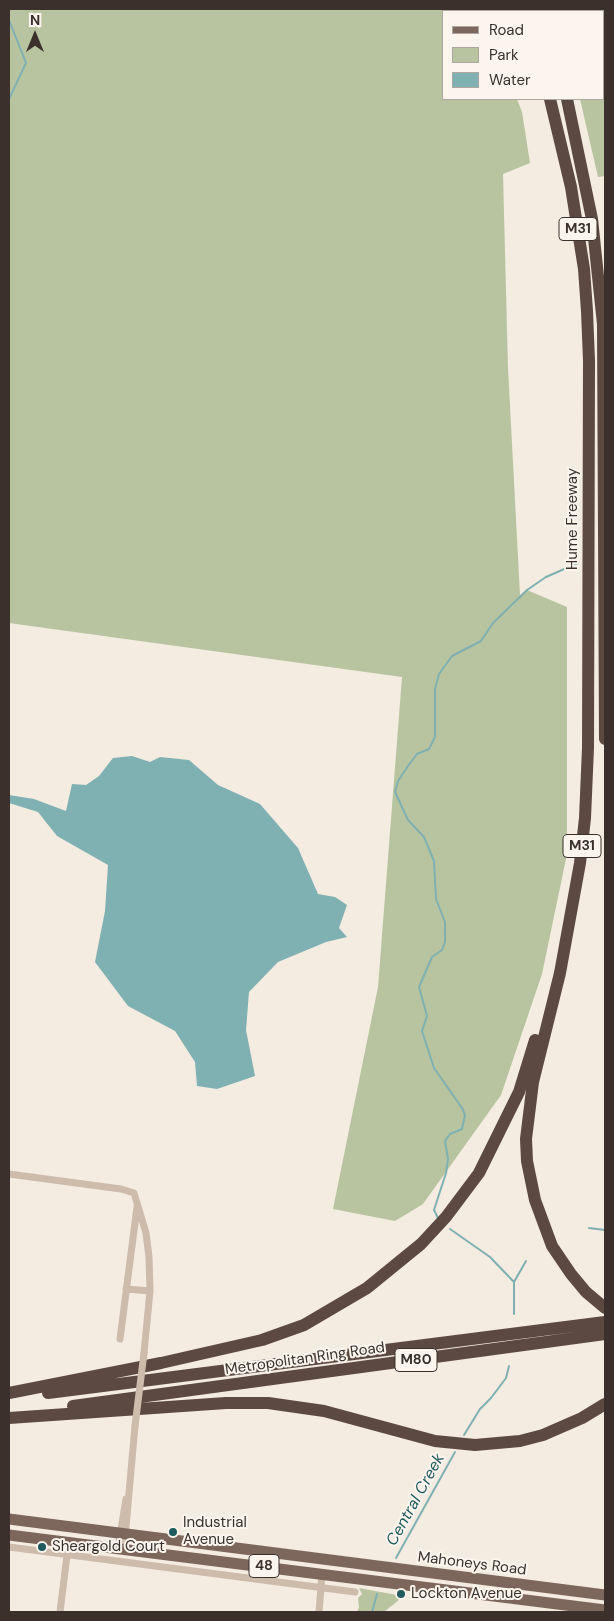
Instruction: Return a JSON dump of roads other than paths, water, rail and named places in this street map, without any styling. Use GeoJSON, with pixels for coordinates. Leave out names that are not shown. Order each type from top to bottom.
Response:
{"type":"FeatureCollection","features":[{"type":"Feature","properties":{"kind":"highway","name":"Hume Freeway"},"geometry":{"type":"LineString","coordinates":[[550,100],[562,144],[578,226],[584,278],[589,362],[587,783],[580,863],[566,942]]}},
{"type":"Feature","properties":{"kind":"highway","name":"M31"},"geometry":{"type":"LineString","coordinates":[[566,100],[576,135],[592,219],[603,324],[605,362],[605,739]]}},
{"type":"Feature","properties":{"kind":"highway"},"geometry":{"type":"LineString","coordinates":[[566,942],[533,1082],[528,1115],[527,1161],[535,1200],[552,1246],[586,1292],[604,1307]]}},
{"type":"Feature","properties":{"kind":"highway"},"geometry":{"type":"LineString","coordinates":[[9,1393],[161,1363],[262,1340],[304,1325],[335,1309],[394,1268],[446,1218],[479,1173],[495,1143],[519,1092],[566,942]]}},
{"type":"Feature","properties":{"kind":"highway","name":"Metropolitan Ring Road"},"geometry":{"type":"LineString","coordinates":[[9,1398],[605,1322]]}},
{"type":"Feature","properties":{"kind":"highway","name":"Metropolitan Ring Road"},"geometry":{"type":"LineString","coordinates":[[9,1414],[605,1334]]}},
{"type":"Feature","properties":{"kind":"highway"},"geometry":{"type":"LineString","coordinates":[[9,1418],[226,1403],[268,1403],[324,1411],[435,1442],[475,1445],[520,1441],[544,1435],[582,1418],[605,1404]]}},
{"type":"Feature","properties":{"kind":"main road","name":"Mahoneys Road"},"geometry":{"type":"LineString","coordinates":[[9,1519],[605,1595]]}},
{"type":"Feature","properties":{"kind":"main road"},"geometry":{"type":"LineString","coordinates":[[67,1527],[69,1542]]}},
{"type":"Feature","properties":{"kind":"main road","name":"Mahoneys Road"},"geometry":{"type":"LineString","coordinates":[[9,1535],[605,1610]]}},
{"type":"Feature","properties":{"kind":"main road"},"geometry":{"type":"LineString","coordinates":[[349,1578],[351,1563]]}},
{"type":"Feature","properties":{"kind":"street"},"geometry":{"type":"LineString","coordinates":[[9,1174],[128,1190],[134,1193],[138,1202],[149,1257],[150,1291],[121,1549]]}},
{"type":"Feature","properties":{"kind":"street"},"geometry":{"type":"LineString","coordinates":[[120,1339],[138,1202]]}},
{"type":"Feature","properties":{"kind":"street"},"geometry":{"type":"LineString","coordinates":[[126,1288],[150,1291]]}},
{"type":"Feature","properties":{"kind":"street"},"geometry":{"type":"LineString","coordinates":[[9,1548],[356,1592]]}},
{"type":"Feature","properties":{"kind":"street"},"geometry":{"type":"LineString","coordinates":[[60,1612],[68,1555]]}},
{"type":"Feature","properties":{"kind":"street"},"geometry":{"type":"LineString","coordinates":[[319,1612],[322,1574]]}},
{"type":"Feature","properties":{"kind":"water"},"geometry":{"type":"Polygon","coordinates":[[[132,756],[150,762],[160,757],[189,760],[218,785],[260,804],[298,848],[318,894],[335,897],[347,905],[339,928],[347,937],[326,942],[278,962],[249,992],[246,1030],[255,1076],[217,1089],[197,1086],[195,1062],[175,1031],[128,1006],[95,962],[105,911],[108,865],[57,836],[38,812],[9,803],[9,795],[34,799],[66,811],[72,784],[86,785],[99,776],[113,758],[132,756]]]}},
{"type":"Feature","properties":{"kind":"waterway"},"geometry":{"type":"LineString","coordinates":[[9,20],[26,63],[9,99]]}},
{"type":"Feature","properties":{"kind":"waterway","name":"Central Creek"},"geometry":{"type":"LineString","coordinates":[[438,1218],[434,1210],[446,1173],[448,1159],[445,1141],[450,1134],[462,1129],[465,1115],[434,1068],[422,1031],[427,1016],[419,987],[432,957],[442,950],[445,942],[445,922],[436,899],[434,861],[424,837],[408,820],[395,792],[398,781],[408,766],[417,754],[429,749],[435,737],[435,689],[439,674],[452,656],[481,641],[493,623],[527,590],[546,577],[578,563]]}},
{"type":"Feature","properties":{"kind":"waterway"},"geometry":{"type":"LineString","coordinates":[[589,1228],[605,1230]]}},
{"type":"Feature","properties":{"kind":"waterway","name":"Central Creek"},"geometry":{"type":"LineString","coordinates":[[450,1229],[490,1257],[514,1282],[514,1314]]}},
{"type":"Feature","properties":{"kind":"waterway"},"geometry":{"type":"LineString","coordinates":[[514,1282],[526,1261]]}},
{"type":"Feature","properties":{"kind":"waterway","name":"Central Creek"},"geometry":{"type":"LineString","coordinates":[[464,1435],[480,1409],[506,1378],[509,1366]]}},
{"type":"Feature","properties":{"kind":"waterway","name":"Central Creek"},"geometry":{"type":"LineString","coordinates":[[396,1558],[455,1452]]}},
{"type":"Feature","properties":{"kind":"waterway","name":"Central Creek"},"geometry":{"type":"LineString","coordinates":[[372,1612],[377,1594]]}},
{"type":"Feature","properties":{"kind":"place","name":"Industrial Avenue"},"geometry":{"type":"Point","coordinates":[173,1532]}},
{"type":"Feature","properties":{"kind":"place","name":"Sheargold Court"},"geometry":{"type":"Point","coordinates":[42,1547]}},
{"type":"Feature","properties":{"kind":"place","name":"Lockton Avenue"},"geometry":{"type":"Point","coordinates":[401,1594]}}]}
